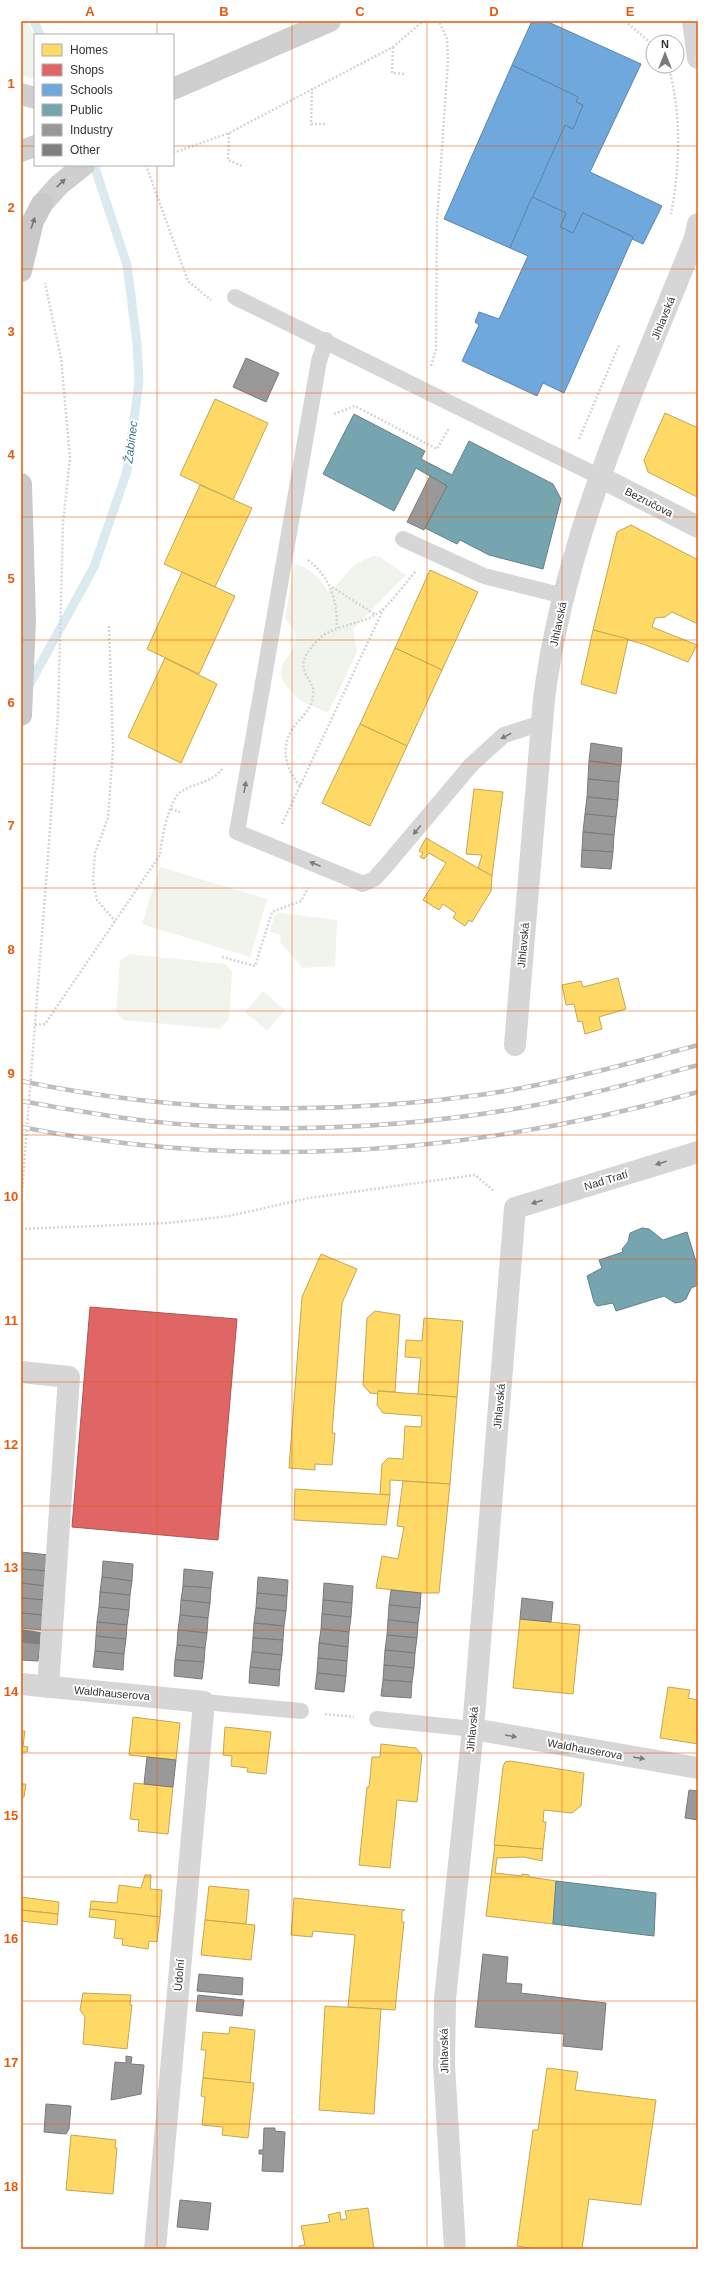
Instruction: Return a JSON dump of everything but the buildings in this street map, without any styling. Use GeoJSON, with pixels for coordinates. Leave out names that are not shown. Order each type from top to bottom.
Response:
{"type":"FeatureCollection","features":[{"type":"Feature","properties":{"kind":"main road"},"geometry":{"type":"LineString","coordinates":[[174,89],[330,21]]}},
{"type":"Feature","properties":{"kind":"main road"},"geometry":{"type":"LineString","coordinates":[[174,78],[223,67]]}},
{"type":"Feature","properties":{"kind":"main road"},"geometry":{"type":"LineString","coordinates":[[174,102],[223,67]]}},
{"type":"Feature","properties":{"kind":"main road"},"geometry":{"type":"LineString","coordinates":[[21,94],[34,98]]}},
{"type":"Feature","properties":{"kind":"main road"},"geometry":{"type":"LineString","coordinates":[[21,271],[33,221],[42,204],[59,185],[83,166]]}},
{"type":"Feature","properties":{"kind":"main road"},"geometry":{"type":"LineString","coordinates":[[21,484],[25,620],[21,715]]}},
{"type":"Feature","properties":{"kind":"street"},"geometry":{"type":"LineString","coordinates":[[693,21],[698,58]]}},
{"type":"Feature","properties":{"kind":"street","name":"Jihlavská"},"geometry":{"type":"LineString","coordinates":[[515,1045],[542,723],[548,672],[564,596],[600,476],[695,238],[698,224]]}},
{"type":"Feature","properties":{"kind":"street","name":"Bezručova"},"geometry":{"type":"LineString","coordinates":[[600,476],[698,527]]}},
{"type":"Feature","properties":{"kind":"street","name":"Nad Tratí"},"geometry":{"type":"LineString","coordinates":[[515,1208],[698,1152]]}},
{"type":"Feature","properties":{"kind":"street","name":"Jihlavská"},"geometry":{"type":"LineString","coordinates":[[455,2249],[444,2036],[445,1999],[473,1729],[515,1208]]}},
{"type":"Feature","properties":{"kind":"street"},"geometry":{"type":"LineString","coordinates":[[21,1372],[69,1377],[48,1687]]}},
{"type":"Feature","properties":{"kind":"street","name":"Waldhauserova"},"geometry":{"type":"LineString","coordinates":[[21,1684],[204,1702]]}},
{"type":"Feature","properties":{"kind":"street","name":"Údolní"},"geometry":{"type":"LineString","coordinates":[[155,2249],[204,1702]]}},
{"type":"Feature","properties":{"kind":"street","name":"Waldhauserova"},"geometry":{"type":"LineString","coordinates":[[473,1729],[698,1768]]}},
{"type":"Feature","properties":{"kind":"lane"},"geometry":{"type":"LineString","coordinates":[[235,297],[326,340],[569,462],[600,476]]}},
{"type":"Feature","properties":{"kind":"lane"},"geometry":{"type":"LineString","coordinates":[[326,340],[319,360],[237,832],[363,884],[374,878],[471,765],[504,735],[542,723]]}},
{"type":"Feature","properties":{"kind":"lane"},"geometry":{"type":"LineString","coordinates":[[403,539],[484,576],[564,596]]}},
{"type":"Feature","properties":{"kind":"lane"},"geometry":{"type":"LineString","coordinates":[[204,1702],[301,1712]]}},
{"type":"Feature","properties":{"kind":"lane"},"geometry":{"type":"LineString","coordinates":[[376,1719],[473,1729]]}},
{"type":"Feature","properties":{"kind":"path"},"geometry":{"type":"LineString","coordinates":[[174,153],[229,133],[312,88],[393,47],[423,21]]}},
{"type":"Feature","properties":{"kind":"path"},"geometry":{"type":"LineString","coordinates":[[423,389],[436,350],[437,221],[448,60],[447,39],[439,21]]}},
{"type":"Feature","properties":{"kind":"path"},"geometry":{"type":"LineString","coordinates":[[625,21],[645,38]]}},
{"type":"Feature","properties":{"kind":"path"},"geometry":{"type":"LineString","coordinates":[[393,47],[392,74],[406,74]]}},
{"type":"Feature","properties":{"kind":"path"},"geometry":{"type":"LineString","coordinates":[[670,74],[676,103],[677,133],[676,191],[671,217]]}},
{"type":"Feature","properties":{"kind":"path"},"geometry":{"type":"LineString","coordinates":[[312,88],[311,124],[326,124]]}},
{"type":"Feature","properties":{"kind":"path"},"geometry":{"type":"LineString","coordinates":[[229,133],[228,160],[242,166]]}},
{"type":"Feature","properties":{"kind":"path"},"geometry":{"type":"LineString","coordinates":[[146,166],[188,281],[215,303]]}},
{"type":"Feature","properties":{"kind":"path"},"geometry":{"type":"LineString","coordinates":[[21,1204],[58,713],[63,523],[70,458],[61,358],[45,281]]}},
{"type":"Feature","properties":{"kind":"path"},"geometry":{"type":"LineString","coordinates":[[569,462],[622,339]]}},
{"type":"Feature","properties":{"kind":"path"},"geometry":{"type":"LineString","coordinates":[[310,412],[328,416],[355,406],[437,449],[450,426]]}},
{"type":"Feature","properties":{"kind":"path"},"geometry":{"type":"LineString","coordinates":[[300,786],[290,774],[286,748],[289,735],[306,715],[312,703],[314,691],[304,672],[304,657],[315,642],[337,628],[376,615],[432,552]]}},
{"type":"Feature","properties":{"kind":"path"},"geometry":{"type":"LineString","coordinates":[[285,555],[306,559],[319,569],[331,586],[336,603],[337,628]]}},
{"type":"Feature","properties":{"kind":"path"},"geometry":{"type":"LineString","coordinates":[[331,586],[376,615]]}},
{"type":"Feature","properties":{"kind":"path"},"geometry":{"type":"LineString","coordinates":[[271,846],[385,605]]}},
{"type":"Feature","properties":{"kind":"path"},"geometry":{"type":"LineString","coordinates":[[109,626],[113,748],[108,818],[96,853],[93,880],[97,900],[115,921]]}},
{"type":"Feature","properties":{"kind":"path"},"geometry":{"type":"LineString","coordinates":[[35,1025],[45,1024],[160,855],[162,834],[172,809],[180,812]]}},
{"type":"Feature","properties":{"kind":"path"},"geometry":{"type":"LineString","coordinates":[[222,957],[255,966],[272,912],[301,901],[319,866]]}},
{"type":"Feature","properties":{"kind":"path"},"geometry":{"type":"LineString","coordinates":[[21,1230],[167,1223],[229,1216],[309,1198],[475,1175],[515,1208]]}},
{"type":"Feature","properties":{"kind":"path"},"geometry":{"type":"LineString","coordinates":[[301,1712],[376,1719]]}},
{"type":"Feature","properties":{"kind":"shaded area"},"geometry":{"type":"Polygon","coordinates":[[[21,21],[27,21],[34,34],[34,79],[21,75],[21,21]]]}},
{"type":"Feature","properties":{"kind":"shaded area"},"geometry":{"type":"Polygon","coordinates":[[[373,556],[380,557],[406,575],[353,629],[357,652],[328,713],[300,700],[282,679],[282,670],[294,647],[296,639],[294,630],[285,619],[294,564],[305,568],[314,574],[328,591],[332,589],[355,565],[373,556]]]}},
{"type":"Feature","properties":{"kind":"shaded area"},"geometry":{"type":"Polygon","coordinates":[[[160,867],[267,899],[250,957],[142,924],[160,867]]]}},
{"type":"Feature","properties":{"kind":"shaded area"},"geometry":{"type":"Polygon","coordinates":[[[280,913],[337,920],[335,966],[303,968],[280,942],[281,935],[270,932],[274,916],[280,913]]]}},
{"type":"Feature","properties":{"kind":"shaded area"},"geometry":{"type":"Polygon","coordinates":[[[129,954],[225,964],[232,972],[229,1019],[220,1029],[123,1020],[116,1012],[120,961],[129,954]]]}},
{"type":"Feature","properties":{"kind":"shaded area"},"geometry":{"type":"Polygon","coordinates":[[[263,991],[285,1010],[267,1031],[245,1012],[263,991]]]}},
{"type":"Feature","properties":{"kind":"waterway","name":"Žabinec"},"geometry":{"type":"LineString","coordinates":[[34,21],[40,34]]}},
{"type":"Feature","properties":{"kind":"waterway","name":"Žabinec"},"geometry":{"type":"LineString","coordinates":[[28,687],[94,567],[127,471],[139,382],[137,343],[127,265],[94,166]]}},
{"type":"Feature","properties":{"kind":"railway"},"geometry":{"type":"LineString","coordinates":[[21,1081],[79,1092],[137,1100],[195,1105],[253,1108],[370,1106],[429,1101],[514,1090],[593,1072],[698,1045]]}},
{"type":"Feature","properties":{"kind":"railway"},"geometry":{"type":"LineString","coordinates":[[21,1101],[119,1117],[178,1124],[266,1128],[355,1126],[443,1119],[531,1106],[594,1093],[698,1065]]}},
{"type":"Feature","properties":{"kind":"railway"},"geometry":{"type":"LineString","coordinates":[[21,1127],[106,1141],[192,1149],[277,1152],[361,1150],[446,1142],[530,1130],[614,1113],[698,1092]]}}]}
